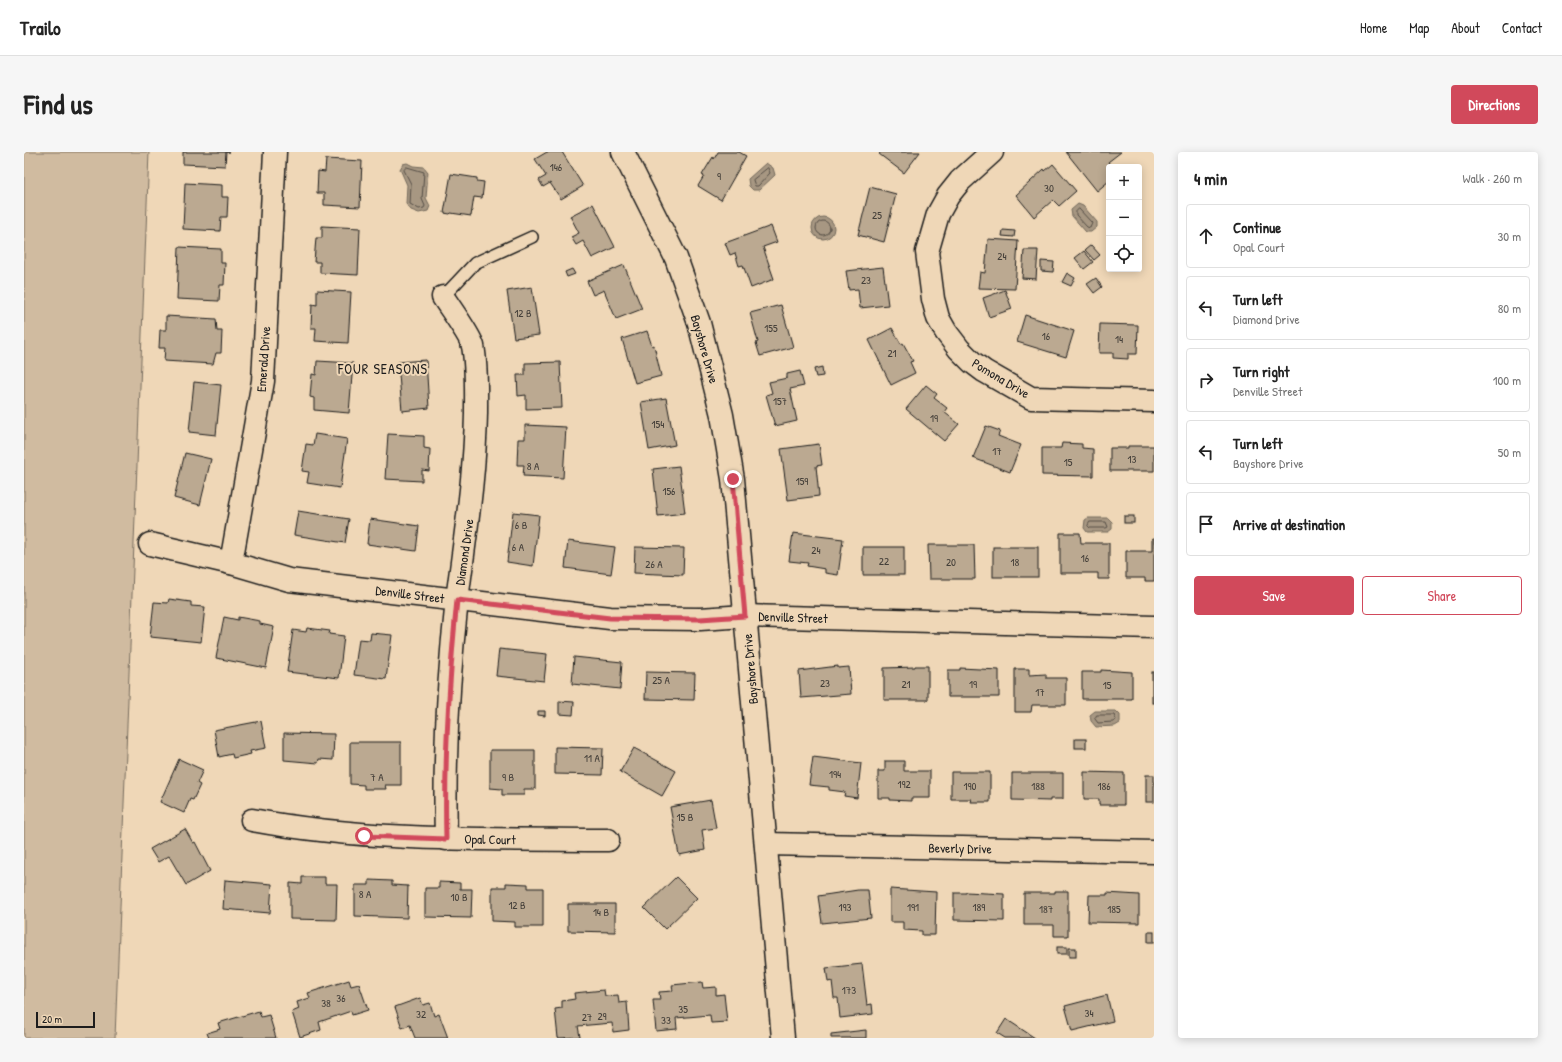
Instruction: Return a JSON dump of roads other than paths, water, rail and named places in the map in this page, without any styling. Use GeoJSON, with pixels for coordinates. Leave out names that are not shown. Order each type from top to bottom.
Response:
{"type":"FeatureCollection","features":[{"type":"Feature","properties":{"kind":"street","name":"Emerald Drive"},"geometry":{"type":"LineString","coordinates":[[231,563],[263,381],[275,152]]}},
{"type":"Feature","properties":{"kind":"street","name":"Pomona Drive"},"geometry":{"type":"LineString","coordinates":[[992,152],[960,181],[948,196],[938,214],[927,252],[933,299],[938,318],[946,332],[959,349],[972,362],[984,371],[1031,398],[1154,401]]}},
{"type":"Feature","properties":{"kind":"street","name":"Bayshore Drive"},"geometry":{"type":"LineString","coordinates":[[629,154],[676,258],[699,322],[712,367],[733,479],[783,1038]]}},
{"type":"Feature","properties":{"kind":"street","name":"Diamond Drive"},"geometry":{"type":"LineString","coordinates":[[443,297],[472,345],[476,390],[475,449],[471,501],[457,600],[450,675],[445,771],[446,839]]}},
{"type":"Feature","properties":{"kind":"street","name":"Denville Street"},"geometry":{"type":"LineString","coordinates":[[150,544],[231,563],[289,580],[610,618],[700,619],[745,616],[1154,627]]}},
{"type":"Feature","properties":{"kind":"street","name":"Opal Court"},"geometry":{"type":"LineString","coordinates":[[252,820],[298,829],[364,836],[446,839],[608,840]]}},
{"type":"Feature","properties":{"kind":"street","name":"Beverly Drive"},"geometry":{"type":"LineString","coordinates":[[766,844],[1154,852]]}},
{"type":"Feature","properties":{"kind":"lane"},"geometry":{"type":"LineString","coordinates":[[443,297],[475,263],[532,237]]}},
{"type":"Feature","properties":{"kind":"water"},"geometry":{"type":"Polygon","coordinates":[[[407,163],[413,166],[424,167],[428,172],[426,198],[430,206],[428,211],[419,213],[411,210],[406,204],[407,185],[400,169],[403,164],[407,163]]]}},
{"type":"Feature","properties":{"kind":"water"},"geometry":{"type":"Polygon","coordinates":[[[766,163],[773,168],[775,175],[759,190],[753,190],[749,186],[748,179],[766,163]]]}},
{"type":"Feature","properties":{"kind":"water"},"geometry":{"type":"Polygon","coordinates":[[[1078,204],[1083,206],[1097,222],[1097,227],[1091,232],[1086,232],[1072,216],[1071,210],[1078,204]]]}},
{"type":"Feature","properties":{"kind":"water"},"geometry":{"type":"Polygon","coordinates":[[[823,217],[831,220],[834,228],[831,236],[823,239],[815,236],[812,228],[815,220],[823,217]]]}},
{"type":"Feature","properties":{"kind":"water"},"geometry":{"type":"Polygon","coordinates":[[[1088,518],[1108,518],[1112,522],[1112,529],[1108,532],[1087,532],[1084,528],[1085,520],[1088,518]]]}},
{"type":"Feature","properties":{"kind":"water"},"geometry":{"type":"Polygon","coordinates":[[[1095,711],[1116,711],[1120,715],[1120,723],[1115,726],[1096,727],[1091,721],[1090,715],[1095,711]]]}},
{"type":"Feature","properties":{"kind":"district","name":"FOUR SEASONS"},"geometry":{"type":"Point","coordinates":[383,368]}}]}
